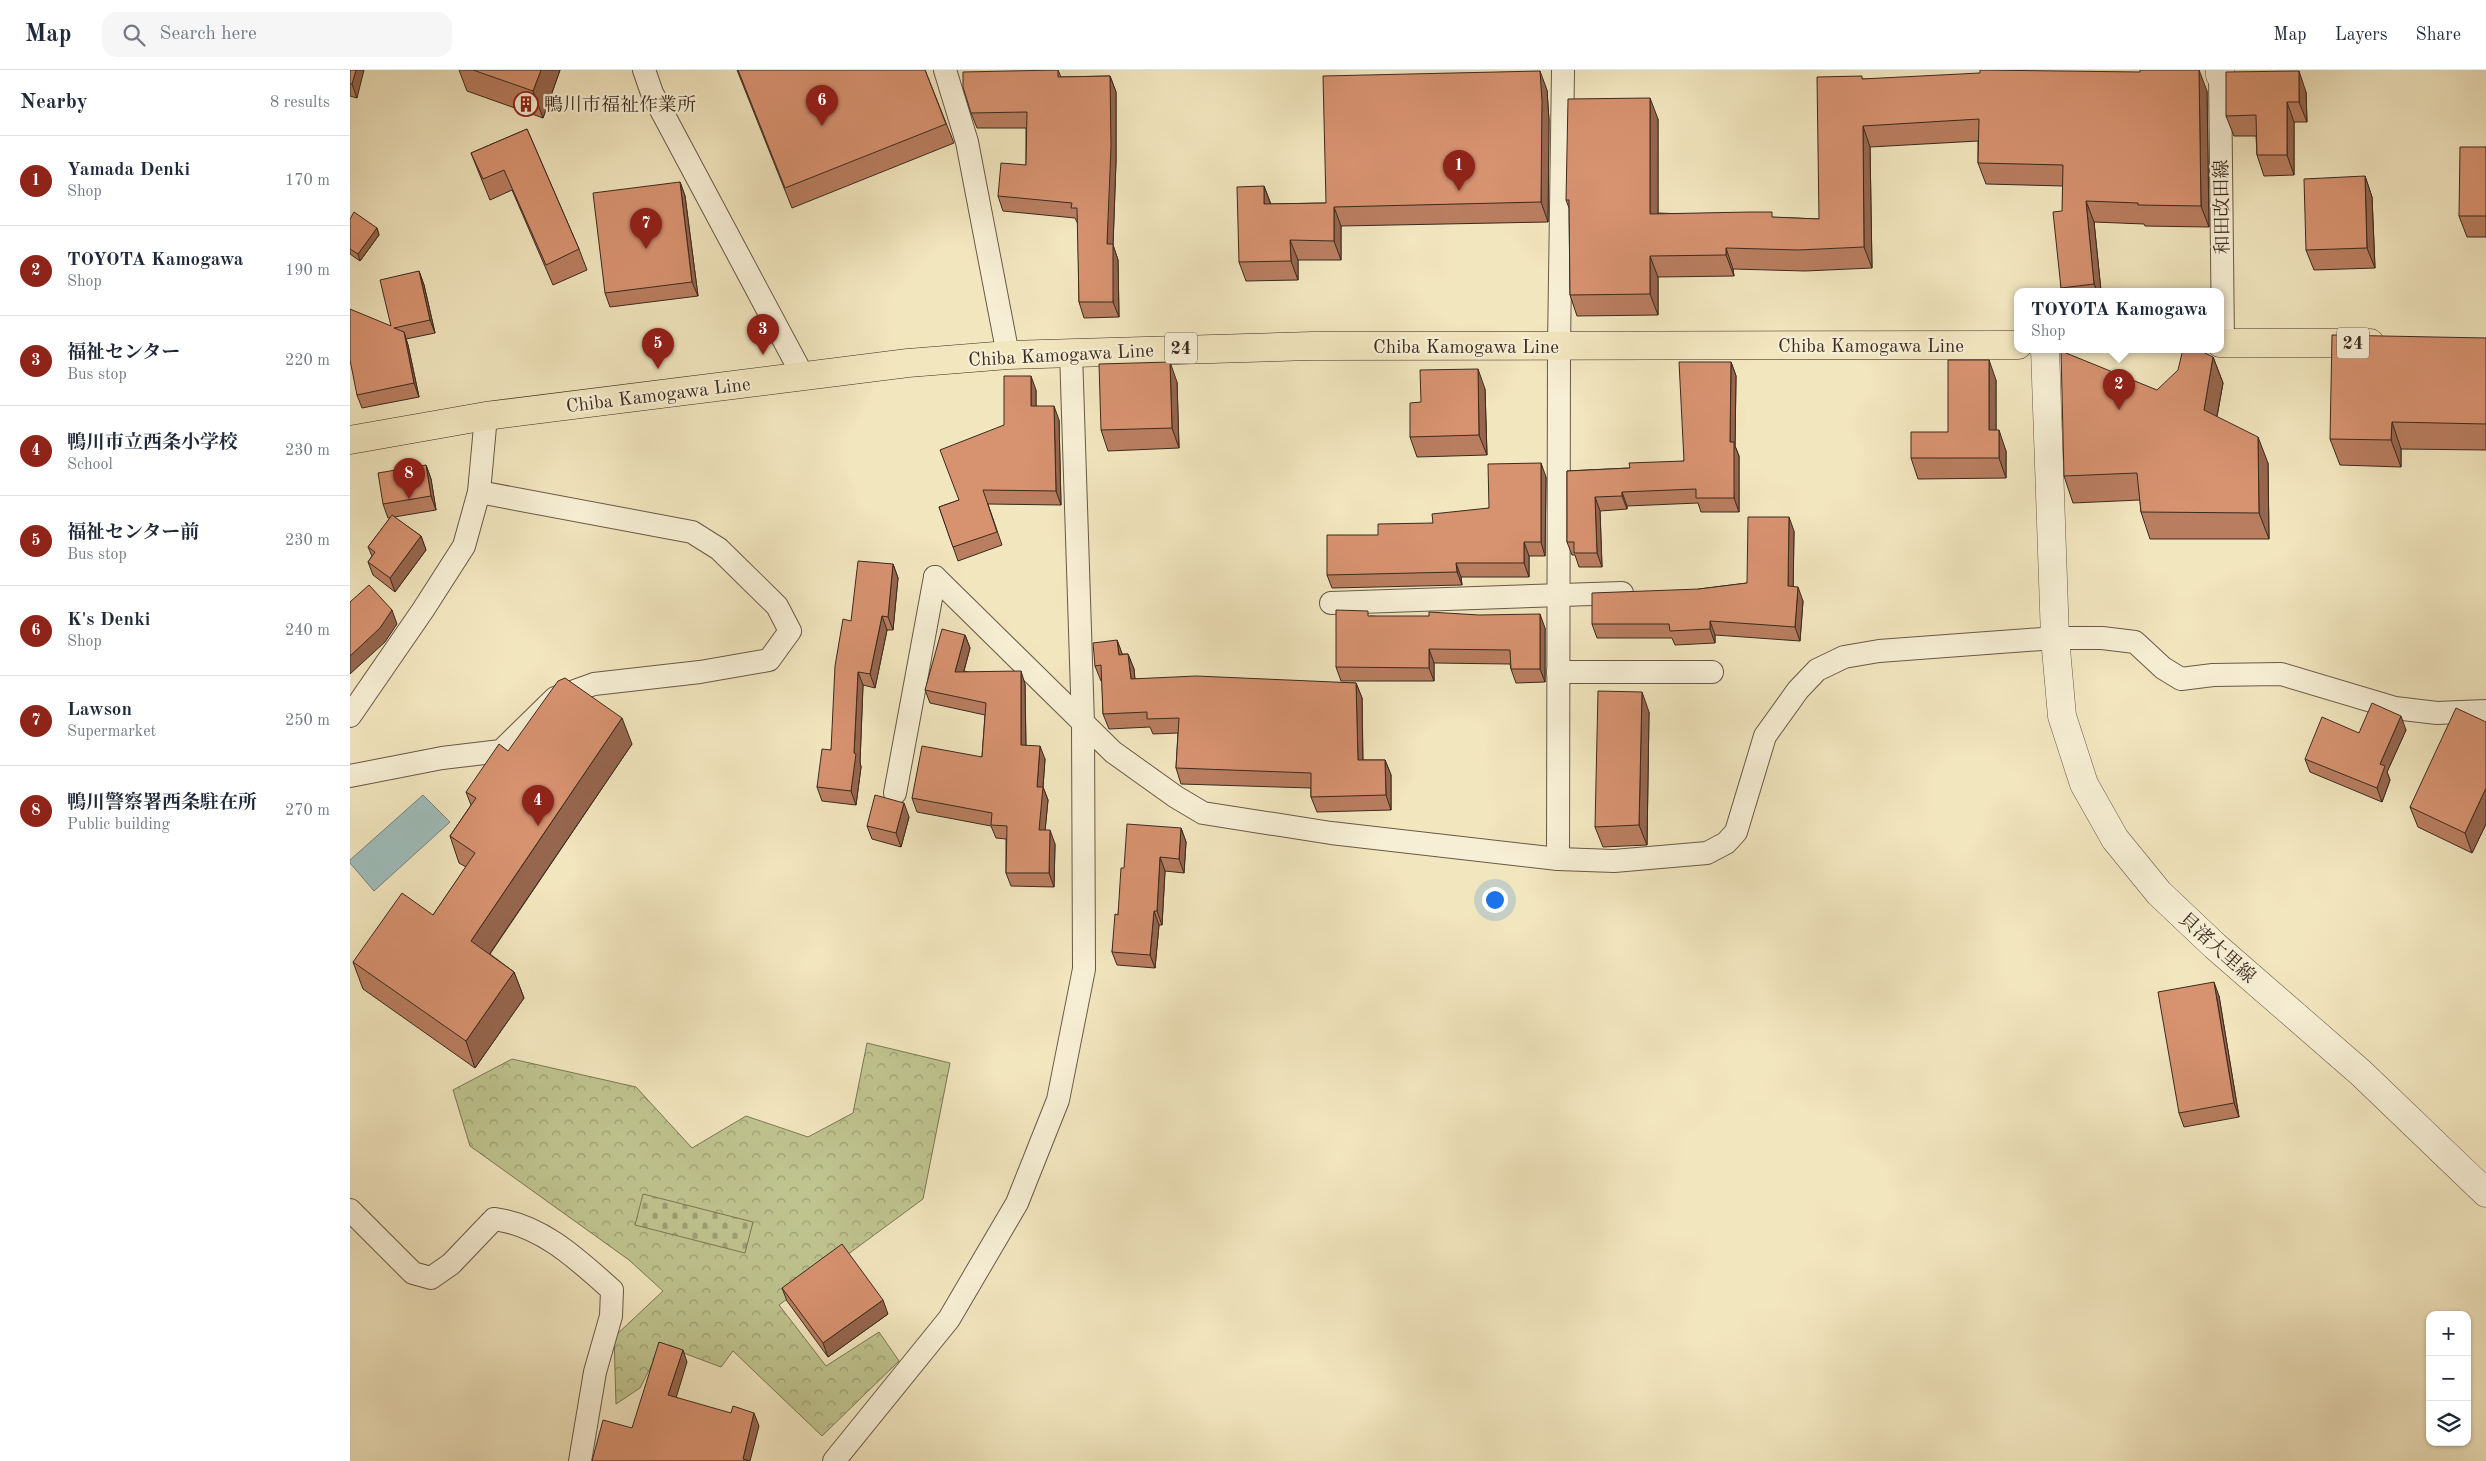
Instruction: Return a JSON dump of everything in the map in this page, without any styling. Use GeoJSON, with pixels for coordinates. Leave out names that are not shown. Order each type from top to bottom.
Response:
{"type":"FeatureCollection","features":[{"type":"Feature","properties":{"kind":"main road","name":"24"},"geometry":{"type":"LineString","coordinates":[[2224,344],[2400,343]]}},
{"type":"Feature","properties":{"kind":"main road","name":"Chiba Kamogawa Line"},"geometry":{"type":"LineString","coordinates":[[350,440],[486,416],[908,363],[1008,355],[1312,346],[2014,345]]}},
{"type":"Feature","properties":{"kind":"street"},"geometry":{"type":"LineString","coordinates":[[644,70],[652,93],[803,376]]}},
{"type":"Feature","properties":{"kind":"street"},"geometry":{"type":"LineString","coordinates":[[945,70],[967,142],[1008,355]]}},
{"type":"Feature","properties":{"kind":"street"},"geometry":{"type":"LineString","coordinates":[[1558,858],[1559,347],[1563,70]]}},
{"type":"Feature","properties":{"kind":"street","name":"和田改田線"},"geometry":{"type":"LineString","coordinates":[[2220,73],[2222,288]]}},
{"type":"Feature","properties":{"kind":"street"},"geometry":{"type":"LineString","coordinates":[[834,1461],[949,1319],[1017,1203],[1058,1100],[1084,970],[1083,723],[1070,352]]}},
{"type":"Feature","properties":{"kind":"street","name":"貝渚大里線"},"geometry":{"type":"LineString","coordinates":[[2045,353],[2055,638],[2062,716],[2084,784],[2115,839],[2159,893],[2215,946],[2361,1073],[2486,1193]]}},
{"type":"Feature","properties":{"kind":"street"},"geometry":{"type":"LineString","coordinates":[[350,716],[423,610],[464,546],[479,492],[486,416]]}},
{"type":"Feature","properties":{"kind":"street"},"geometry":{"type":"LineString","coordinates":[[350,776],[442,758],[501,751],[554,698],[594,684],[700,672],[769,660],[790,631],[777,606],[719,549],[692,532],[479,492]]}},
{"type":"Feature","properties":{"kind":"street"},"geometry":{"type":"LineString","coordinates":[[895,793],[936,577],[1113,752],[1176,797],[1203,813],[1331,833],[1558,858],[1614,861],[1707,853],[1726,843],[1736,832],[1765,736],[1798,690],[1817,670],[1844,657],[1879,651],[2055,638],[2102,638],[2135,642],[2163,668],[2182,679],[2281,674],[2396,708],[2437,713],[2486,711]]}},
{"type":"Feature","properties":{"kind":"street"},"geometry":{"type":"LineString","coordinates":[[1331,603],[1646,592]]}},
{"type":"Feature","properties":{"kind":"street"},"geometry":{"type":"LineString","coordinates":[[1558,672],[1712,672]]}},
{"type":"Feature","properties":{"kind":"street"},"geometry":{"type":"LineString","coordinates":[[350,1210],[413,1273],[430,1278],[451,1264],[494,1219],[514,1222],[567,1250],[612,1290],[611,1316],[595,1372],[580,1461]]}},
{"type":"Feature","properties":{"kind":"green space"},"geometry":{"type":"Polygon","coordinates":[[[867,1043],[950,1063],[923,1199],[779,1305],[826,1366],[879,1332],[899,1361],[822,1436],[733,1351],[721,1367],[662,1345],[640,1388],[616,1404],[614,1337],[663,1291],[629,1260],[470,1146],[453,1090],[512,1059],[636,1087],[692,1148],[746,1116],[808,1137],[853,1113],[867,1043]]]}},
{"type":"Feature","properties":{"kind":"green space"},"geometry":{"type":"Polygon","coordinates":[[[643,1194],[753,1222],[745,1253],[635,1225],[643,1194]]]}},
{"type":"Feature","properties":{"kind":"water"},"geometry":{"type":"Polygon","coordinates":[[[423,795],[450,822],[374,891],[350,863],[350,860],[423,795]]]}},
{"type":"Feature","properties":{"kind":"building"},"geometry":{"type":"Polygon","coordinates":[[[350,70],[356,70],[352,84],[350,84],[350,70]]]}},
{"type":"Feature","properties":{"kind":"building"},"geometry":{"type":"Polygon","coordinates":[[[473,70],[541,70],[533,91],[473,70]]]}},
{"type":"Feature","properties":{"kind":"building"},"geometry":{"type":"Polygon","coordinates":[[[738,70],[925,70],[946,124],[785,188],[738,70]]]}},
{"type":"Feature","properties":{"kind":"building"},"geometry":{"type":"Polygon","coordinates":[[[1058,70],[1058,77],[1110,76],[1111,146],[1107,244],[1113,244],[1113,302],[1079,302],[1077,208],[1071,208],[1072,203],[998,196],[1001,163],[1026,165],[1027,112],[971,113],[963,87],[963,72],[1058,70]]]}},
{"type":"Feature","properties":{"kind":"building"},"geometry":{"type":"Polygon","coordinates":[[[1980,70],[2140,72],[2140,70],[2199,70],[2201,206],[2138,205],[2138,203],[2086,201],[2094,284],[2061,288],[2053,212],[2062,211],[2063,165],[1978,163],[1979,119],[1863,126],[1864,247],[1798,250],[1726,248],[1726,255],[1650,256],[1650,294],[1570,295],[1569,200],[1566,200],[1568,99],[1650,98],[1650,214],[1772,212],[1772,217],[1819,219],[1817,77],[1862,76],[1862,79],[1980,73],[1980,70]]]}},
{"type":"Feature","properties":{"kind":"building"},"geometry":{"type":"Polygon","coordinates":[[[1540,71],[1542,101],[1541,202],[1334,207],[1334,241],[1290,240],[1291,261],[1239,262],[1237,187],[1264,186],[1264,204],[1326,203],[1323,76],[1540,71]]]}},
{"type":"Feature","properties":{"kind":"building"},"geometry":{"type":"Polygon","coordinates":[[[2299,71],[2299,102],[2287,102],[2287,155],[2257,155],[2256,115],[2226,116],[2226,72],[2299,71]]]}},
{"type":"Feature","properties":{"kind":"building"},"geometry":{"type":"Polygon","coordinates":[[[527,129],[579,249],[546,265],[504,170],[483,179],[471,153],[527,129]]]}},
{"type":"Feature","properties":{"kind":"building"},"geometry":{"type":"Polygon","coordinates":[[[2460,147],[2486,147],[2486,216],[2459,216],[2460,147]]]}},
{"type":"Feature","properties":{"kind":"building"},"geometry":{"type":"Polygon","coordinates":[[[2365,176],[2367,248],[2306,250],[2304,179],[2365,176]]]}},
{"type":"Feature","properties":{"kind":"building"},"geometry":{"type":"Polygon","coordinates":[[[680,182],[692,282],[605,293],[593,193],[680,182]]]}},
{"type":"Feature","properties":{"kind":"building"},"geometry":{"type":"Polygon","coordinates":[[[354,212],[377,228],[358,254],[350,249],[350,219],[354,212]]]}},
{"type":"Feature","properties":{"kind":"building"},"geometry":{"type":"Polygon","coordinates":[[[419,271],[430,320],[394,328],[404,332],[414,383],[357,395],[350,360],[350,309],[391,326],[380,280],[419,271]]]}},
{"type":"Feature","properties":{"kind":"building"},"geometry":{"type":"Polygon","coordinates":[[[2332,335],[2486,338],[2486,424],[2392,422],[2391,440],[2330,439],[2332,335]]]}},
{"type":"Feature","properties":{"kind":"building"},"geometry":{"type":"Polygon","coordinates":[[[2061,353],[2066,353],[2157,390],[2178,370],[2182,353],[2205,353],[2213,357],[2204,410],[2258,437],[2259,513],[2141,512],[2137,473],[2064,476],[2061,353]]]}},
{"type":"Feature","properties":{"kind":"building"},"geometry":{"type":"Polygon","coordinates":[[[1948,360],[1989,360],[1989,430],[1999,430],[1999,458],[1911,458],[1911,432],[1948,432],[1948,360]]]}},
{"type":"Feature","properties":{"kind":"building"},"geometry":{"type":"Polygon","coordinates":[[[1170,362],[1172,428],[1101,430],[1099,364],[1170,362]]]}},
{"type":"Feature","properties":{"kind":"building"},"geometry":{"type":"Polygon","coordinates":[[[1679,362],[1731,362],[1730,442],[1734,442],[1734,498],[1696,498],[1696,489],[1622,492],[1622,496],[1595,497],[1597,553],[1574,553],[1574,542],[1567,542],[1567,471],[1630,468],[1629,463],[1684,461],[1679,362]]]}},
{"type":"Feature","properties":{"kind":"building"},"geometry":{"type":"Polygon","coordinates":[[[1478,369],[1479,435],[1410,437],[1410,403],[1421,402],[1420,370],[1478,369]]]}},
{"type":"Feature","properties":{"kind":"building"},"geometry":{"type":"Polygon","coordinates":[[[1004,376],[1031,376],[1031,406],[1054,406],[1056,491],[983,490],[997,532],[953,547],[939,507],[959,500],[940,450],[1004,425],[1004,376]]]}},
{"type":"Feature","properties":{"kind":"building"},"geometry":{"type":"Polygon","coordinates":[[[1541,463],[1541,542],[1524,542],[1524,563],[1456,563],[1457,572],[1327,575],[1327,535],[1378,535],[1378,524],[1433,523],[1432,514],[1489,508],[1488,464],[1541,463]]]}},
{"type":"Feature","properties":{"kind":"building"},"geometry":{"type":"Polygon","coordinates":[[[426,465],[431,496],[383,504],[378,473],[426,465]]]}},
{"type":"Feature","properties":{"kind":"building"},"geometry":{"type":"Polygon","coordinates":[[[392,515],[421,536],[390,578],[368,562],[375,552],[368,547],[392,515]]]}},
{"type":"Feature","properties":{"kind":"building"},"geometry":{"type":"Polygon","coordinates":[[[1748,517],[1789,517],[1788,586],[1798,587],[1795,627],[1710,621],[1710,629],[1670,631],[1669,624],[1592,624],[1592,593],[1699,589],[1747,583],[1748,517]]]}},
{"type":"Feature","properties":{"kind":"building"},"geometry":{"type":"Polygon","coordinates":[[[858,561],[893,564],[888,617],[882,616],[870,674],[858,672],[854,753],[856,754],[851,791],[817,787],[822,749],[831,750],[835,666],[843,619],[851,621],[858,561]]]}},
{"type":"Feature","properties":{"kind":"building"},"geometry":{"type":"Polygon","coordinates":[[[369,585],[392,610],[380,628],[350,656],[350,602],[369,585]]]}},
{"type":"Feature","properties":{"kind":"building"},"geometry":{"type":"Polygon","coordinates":[[[1336,610],[1368,611],[1368,616],[1429,616],[1429,612],[1479,615],[1540,614],[1540,669],[1511,669],[1510,650],[1429,649],[1429,668],[1336,667],[1336,610]]]}},
{"type":"Feature","properties":{"kind":"building"},"geometry":{"type":"Polygon","coordinates":[[[942,629],[965,635],[955,672],[1021,671],[1021,745],[1040,746],[1037,787],[1043,787],[1039,830],[1050,830],[1049,873],[1006,873],[1007,826],[991,825],[992,813],[912,798],[922,746],[982,757],[986,703],[925,690],[942,629]]]}},
{"type":"Feature","properties":{"kind":"building"},"geometry":{"type":"Polygon","coordinates":[[[1117,640],[1119,655],[1128,654],[1131,679],[1196,676],[1356,683],[1358,760],[1385,760],[1386,795],[1311,797],[1311,773],[1176,768],[1179,718],[1147,719],[1147,712],[1103,714],[1101,665],[1095,666],[1093,643],[1117,640]]]}},
{"type":"Feature","properties":{"kind":"building"},"geometry":{"type":"Polygon","coordinates":[[[565,678],[622,718],[471,941],[514,972],[466,1041],[353,962],[402,893],[433,915],[475,853],[450,836],[476,798],[466,792],[499,744],[508,751],[558,681],[565,678]]]}},
{"type":"Feature","properties":{"kind":"building"},"geometry":{"type":"Polygon","coordinates":[[[1598,691],[1642,692],[1639,825],[1595,827],[1598,691]]]}},
{"type":"Feature","properties":{"kind":"building"},"geometry":{"type":"Polygon","coordinates":[[[2372,703],[2401,716],[2380,764],[2385,766],[2377,788],[2305,759],[2322,717],[2359,733],[2372,703]]]}},
{"type":"Feature","properties":{"kind":"building"},"geometry":{"type":"Polygon","coordinates":[[[2456,708],[2486,722],[2486,788],[2465,833],[2410,807],[2456,708]]]}},
{"type":"Feature","properties":{"kind":"building"},"geometry":{"type":"Polygon","coordinates":[[[875,795],[904,803],[896,833],[867,826],[875,795]]]}},
{"type":"Feature","properties":{"kind":"building"},"geometry":{"type":"Polygon","coordinates":[[[1127,824],[1181,828],[1179,859],[1160,857],[1157,911],[1154,911],[1150,955],[1112,952],[1115,914],[1118,915],[1121,868],[1124,868],[1127,824]]]}},
{"type":"Feature","properties":{"kind":"building"},"geometry":{"type":"Polygon","coordinates":[[[2214,982],[2234,1103],[2179,1113],[2158,992],[2214,982]]]}},
{"type":"Feature","properties":{"kind":"building"},"geometry":{"type":"Polygon","coordinates":[[[842,1244],[883,1300],[823,1343],[782,1288],[842,1244]]]}},
{"type":"Feature","properties":{"kind":"building"},"geometry":{"type":"Polygon","coordinates":[[[659,1342],[683,1350],[668,1395],[731,1413],[733,1406],[754,1413],[743,1459],[749,1461],[592,1461],[603,1420],[632,1428],[659,1342]]]}},
{"type":"Feature","properties":{"kind":"place","name":"鴨川市福祉作業所"},"geometry":{"type":"Point","coordinates":[526,104]}},
{"type":"Feature","properties":{"kind":"place","name":"K's Denki"},"geometry":{"type":"Point","coordinates":[822,126]}},
{"type":"Feature","properties":{"kind":"place","name":"Yamada Denki"},"geometry":{"type":"Point","coordinates":[1459,191]}},
{"type":"Feature","properties":{"kind":"place","name":"Lawson"},"geometry":{"type":"Point","coordinates":[646,249]}},
{"type":"Feature","properties":{"kind":"place","name":"福祉センター"},"geometry":{"type":"Point","coordinates":[763,355]}},
{"type":"Feature","properties":{"kind":"place","name":"福祉センター前"},"geometry":{"type":"Point","coordinates":[658,369]}},
{"type":"Feature","properties":{"kind":"place","name":"TOYOTA Kamogawa"},"geometry":{"type":"Point","coordinates":[2119,410]}},
{"type":"Feature","properties":{"kind":"place","name":"鴨川警察署西条駐在所"},"geometry":{"type":"Point","coordinates":[409,499]}},
{"type":"Feature","properties":{"kind":"place","name":"鴨川市立西条小学校"},"geometry":{"type":"Point","coordinates":[538,826]}}]}
